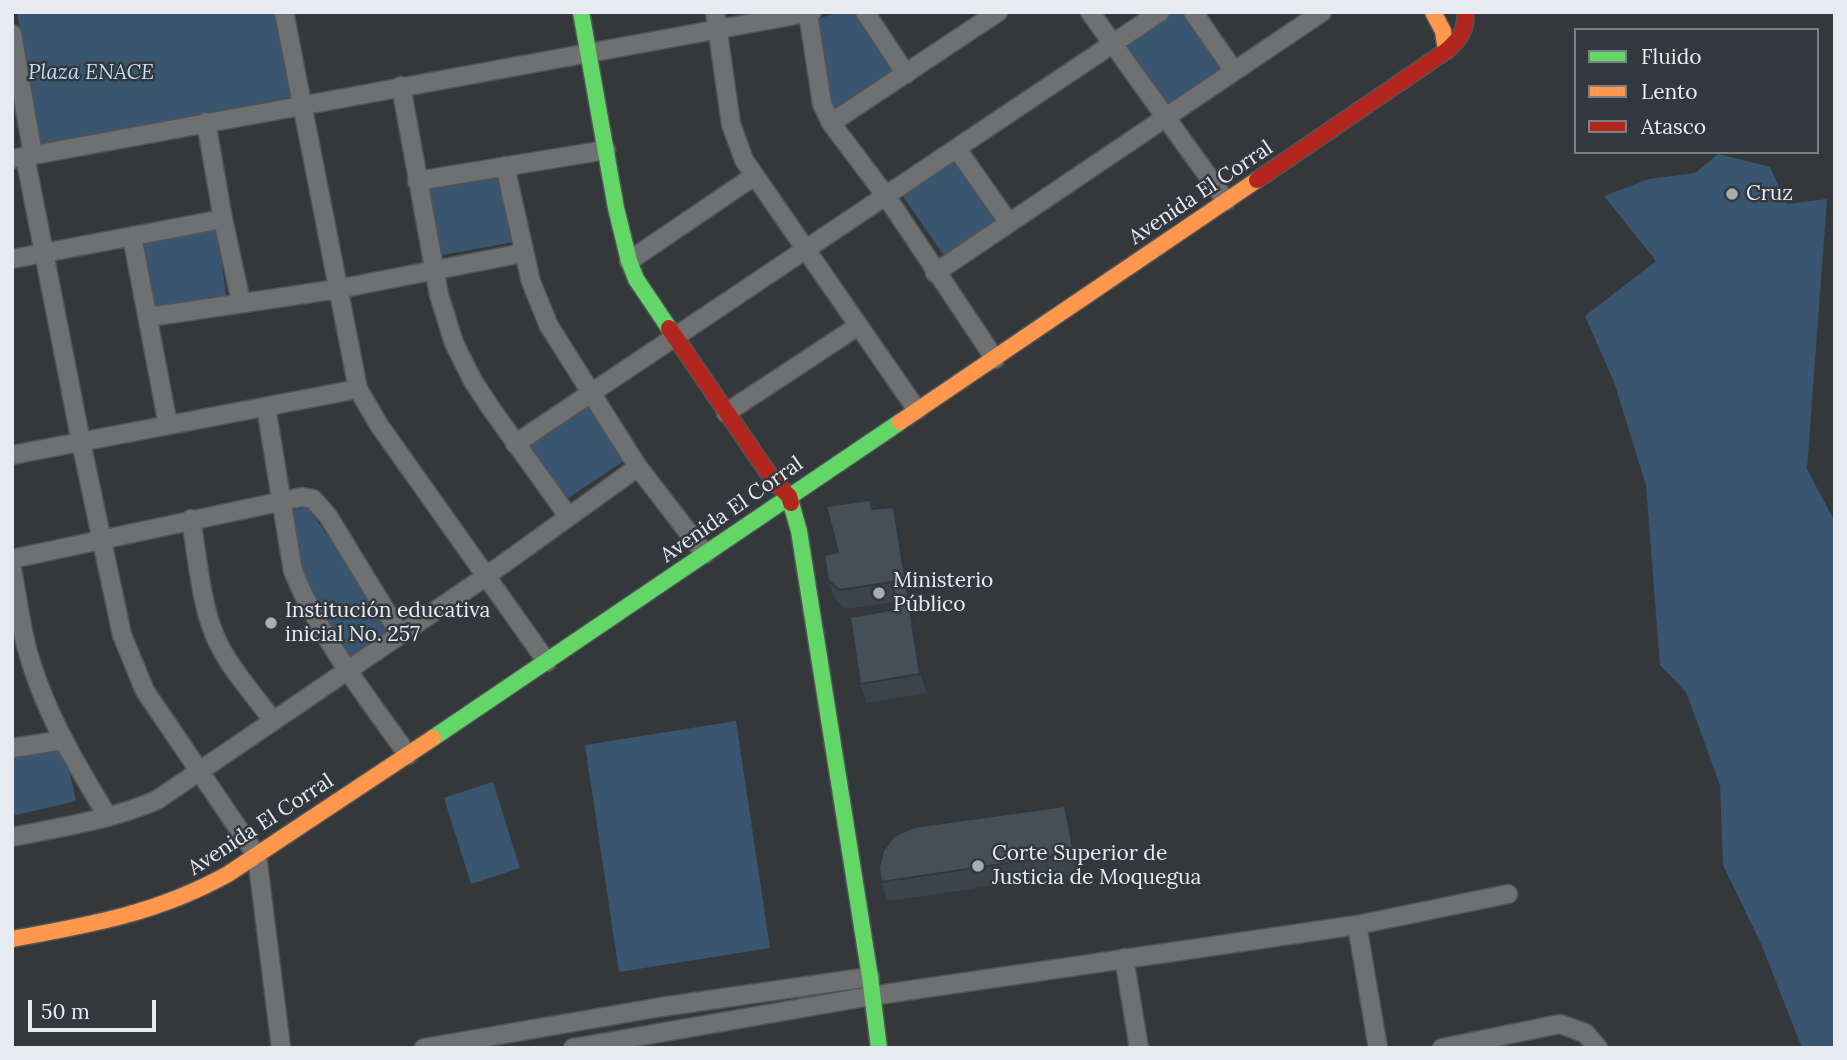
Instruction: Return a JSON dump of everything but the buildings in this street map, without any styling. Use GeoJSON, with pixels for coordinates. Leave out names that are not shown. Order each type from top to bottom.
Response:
{"type":"FeatureCollection","features":[{"type":"Feature","properties":{"kind":"street"},"geometry":{"type":"LineString","coordinates":[[284,12],[358,389],[379,425],[547,662]]}},
{"type":"Feature","properties":{"kind":"street"},"geometry":{"type":"LineString","coordinates":[[581,12],[616,208],[636,279],[775,483],[789,496],[799,531],[879,1048]]}},
{"type":"Feature","properties":{"kind":"street"},"geometry":{"type":"LineString","coordinates":[[715,12],[731,124],[744,160],[917,410]]}},
{"type":"Feature","properties":{"kind":"street"},"geometry":{"type":"LineString","coordinates":[[865,12],[906,74]]}},
{"type":"Feature","properties":{"kind":"street"},"geometry":{"type":"LineString","coordinates":[[831,123],[999,12]]}},
{"type":"Feature","properties":{"kind":"street"},"geometry":{"type":"LineString","coordinates":[[1090,12],[1226,201]]}},
{"type":"Feature","properties":{"kind":"street"},"geometry":{"type":"LineString","coordinates":[[515,444],[1160,12]]}},
{"type":"Feature","properties":{"kind":"street"},"geometry":{"type":"LineString","coordinates":[[1193,12],[1234,71]]}},
{"type":"Feature","properties":{"kind":"street"},"geometry":{"type":"LineString","coordinates":[[935,273],[1322,12]]}},
{"type":"Feature","properties":{"kind":"street"},"geometry":{"type":"LineString","coordinates":[[1433,12],[1443,31],[1446,51]]}},
{"type":"Feature","properties":{"kind":"street"},"geometry":{"type":"LineString","coordinates":[[1446,51],[1463,32],[1465,12]]}},
{"type":"Feature","properties":{"kind":"street"},"geometry":{"type":"LineString","coordinates":[[23,156],[810,13],[822,104],[831,123],[886,196],[995,359]]}},
{"type":"Feature","properties":{"kind":"street"},"geometry":{"type":"LineString","coordinates":[[12,34],[23,156],[122,635],[145,691],[257,856],[281,1048]]}},
{"type":"Feature","properties":{"kind":"street","name":"Avenida El Corral"},"geometry":{"type":"LineString","coordinates":[[12,939],[122,919],[174,903],[200,891],[257,856],[995,359],[1446,51]]}},
{"type":"Feature","properties":{"kind":"street"},"geometry":{"type":"LineString","coordinates":[[401,86],[439,295],[459,353],[473,381],[515,444],[568,516]]}},
{"type":"Feature","properties":{"kind":"street"},"geometry":{"type":"LineString","coordinates":[[206,122],[241,302]]}},
{"type":"Feature","properties":{"kind":"street"},"geometry":{"type":"LineString","coordinates":[[957,149],[1009,223]]}},
{"type":"Feature","properties":{"kind":"street"},"geometry":{"type":"LineString","coordinates":[[417,181],[606,150]]}},
{"type":"Feature","properties":{"kind":"street"},"geometry":{"type":"LineString","coordinates":[[505,166],[523,253],[543,314],[638,467],[705,554]]}},
{"type":"Feature","properties":{"kind":"street"},"geometry":{"type":"LineString","coordinates":[[629,261],[754,176]]}},
{"type":"Feature","properties":{"kind":"street"},"geometry":{"type":"LineString","coordinates":[[12,259],[223,219]]}},
{"type":"Feature","properties":{"kind":"street"},"geometry":{"type":"LineString","coordinates":[[132,236],[168,425]]}},
{"type":"Feature","properties":{"kind":"street"},"geometry":{"type":"LineString","coordinates":[[149,317],[338,289],[523,253]]}},
{"type":"Feature","properties":{"kind":"street"},"geometry":{"type":"LineString","coordinates":[[726,412],[858,326]]}},
{"type":"Feature","properties":{"kind":"street"},"geometry":{"type":"LineString","coordinates":[[12,455],[358,389]]}},
{"type":"Feature","properties":{"kind":"street"},"geometry":{"type":"LineString","coordinates":[[266,407],[293,571],[313,615],[348,671],[408,755]]}},
{"type":"Feature","properties":{"kind":"street"},"geometry":{"type":"LineString","coordinates":[[12,837],[132,811],[157,800],[485,577],[638,467]]}},
{"type":"Feature","properties":{"kind":"street"},"geometry":{"type":"LineString","coordinates":[[12,559],[191,519],[302,497],[313,499],[320,505],[400,634]]}},
{"type":"Feature","properties":{"kind":"street"},"geometry":{"type":"LineString","coordinates":[[191,519],[214,635],[223,652],[273,721]]}},
{"type":"Feature","properties":{"kind":"street"},"geometry":{"type":"LineString","coordinates":[[12,570],[19,646],[64,740],[108,817]]}},
{"type":"Feature","properties":{"kind":"street"},"geometry":{"type":"LineString","coordinates":[[12,748],[64,740]]}},
{"type":"Feature","properties":{"kind":"street"},"geometry":{"type":"LineString","coordinates":[[573,1048],[626,1043],[871,996],[1357,925],[1508,894]]}},
{"type":"Feature","properties":{"kind":"street"},"geometry":{"type":"LineString","coordinates":[[1357,925],[1378,1048]]}},
{"type":"Feature","properties":{"kind":"street"},"geometry":{"type":"LineString","coordinates":[[1124,958],[1139,1048]]}},
{"type":"Feature","properties":{"kind":"street"},"geometry":{"type":"LineString","coordinates":[[424,1048],[621,1014],[870,977]]}},
{"type":"Feature","properties":{"kind":"street"},"geometry":{"type":"LineString","coordinates":[[621,1014],[626,1043]]}},
{"type":"Feature","properties":{"kind":"street"},"geometry":{"type":"LineString","coordinates":[[1442,1048],[1560,1024],[1585,1034],[1598,1048]]}},
{"type":"Feature","properties":{"kind":"green space","name":"Plaza ENACE"},"geometry":{"type":"Polygon","coordinates":[[[17,12],[276,12],[291,97],[40,145],[17,12]]]}},
{"type":"Feature","properties":{"kind":"green space"},"geometry":{"type":"Polygon","coordinates":[[[838,12],[857,12],[898,74],[834,117],[829,107],[815,20],[838,12]]]}},
{"type":"Feature","properties":{"kind":"green space"},"geometry":{"type":"Polygon","coordinates":[[[1166,12],[1188,12],[1227,70],[1165,111],[1119,46],[1166,12]]]}},
{"type":"Feature","properties":{"kind":"green space"},"geometry":{"type":"Polygon","coordinates":[[[1718,154],[1770,167],[1787,204],[1827,199],[1807,469],[1835,522],[1835,1048],[1802,1048],[1762,946],[1723,865],[1720,785],[1686,692],[1660,665],[1646,485],[1614,382],[1585,316],[1656,261],[1604,196],[1649,179],[1695,173],[1718,154]]]}},
{"type":"Feature","properties":{"kind":"green space"},"geometry":{"type":"Polygon","coordinates":[[[954,159],[998,221],[945,257],[902,195],[954,159]]]}},
{"type":"Feature","properties":{"kind":"green space"},"geometry":{"type":"Polygon","coordinates":[[[501,173],[514,242],[437,256],[424,190],[501,173]]]}},
{"type":"Feature","properties":{"kind":"green space"},"geometry":{"type":"Polygon","coordinates":[[[217,226],[227,303],[152,319],[137,241],[217,226]]]}},
{"type":"Feature","properties":{"kind":"green space"},"geometry":{"type":"Polygon","coordinates":[[[590,403],[627,459],[562,502],[523,449],[590,403]]]}},
{"type":"Feature","properties":{"kind":"green space"},"geometry":{"type":"Polygon","coordinates":[[[308,507],[392,632],[349,661],[306,592],[288,511],[308,507]]]}},
{"type":"Feature","properties":{"kind":"green space"},"geometry":{"type":"Polygon","coordinates":[[[736,721],[770,948],[619,972],[585,745],[736,721]]]}},
{"type":"Feature","properties":{"kind":"green space"},"geometry":{"type":"Polygon","coordinates":[[[63,743],[76,801],[12,816],[12,755],[63,743]]]}},
{"type":"Feature","properties":{"kind":"green space"},"geometry":{"type":"Polygon","coordinates":[[[493,782],[520,868],[471,884],[444,798],[493,782]]]}},
{"type":"Feature","properties":{"kind":"traffic: fast"},"geometry":{"type":"LineString","coordinates":[[581,12],[616,208],[629,261],[636,279],[669,328]]}},
{"type":"Feature","properties":{"kind":"traffic: fast"},"geometry":{"type":"LineString","coordinates":[[433,738],[900,422]]}},
{"type":"Feature","properties":{"kind":"traffic: fast"},"geometry":{"type":"LineString","coordinates":[[791,503],[799,531],[879,1048]]}},
{"type":"Feature","properties":{"kind":"traffic: slow"},"geometry":{"type":"LineString","coordinates":[[1433,12],[1443,31],[1446,51]]}},
{"type":"Feature","properties":{"kind":"traffic: slow"},"geometry":{"type":"LineString","coordinates":[[900,422],[1257,180]]}},
{"type":"Feature","properties":{"kind":"traffic: slow"},"geometry":{"type":"LineString","coordinates":[[12,939],[123,916],[176,899],[202,887],[228,874],[433,738]]}},
{"type":"Feature","properties":{"kind":"traffic: jam"},"geometry":{"type":"LineString","coordinates":[[1257,180],[1446,51],[1461,34],[1465,24],[1465,12]]}},
{"type":"Feature","properties":{"kind":"traffic: jam"},"geometry":{"type":"LineString","coordinates":[[669,328],[775,483],[789,496],[791,503]]}},
{"type":"Feature","properties":{"kind":"place","name":"Cruz"},"geometry":{"type":"Point","coordinates":[1732,194]}},
{"type":"Feature","properties":{"kind":"place","name":"Ministerio Público"},"geometry":{"type":"Point","coordinates":[879,593]}},
{"type":"Feature","properties":{"kind":"place","name":"Institución educativa inicial No. 257"},"geometry":{"type":"Point","coordinates":[271,623]}},
{"type":"Feature","properties":{"kind":"place","name":"Corte Superior de Justicia de Moquegua"},"geometry":{"type":"Point","coordinates":[978,866]}}]}
